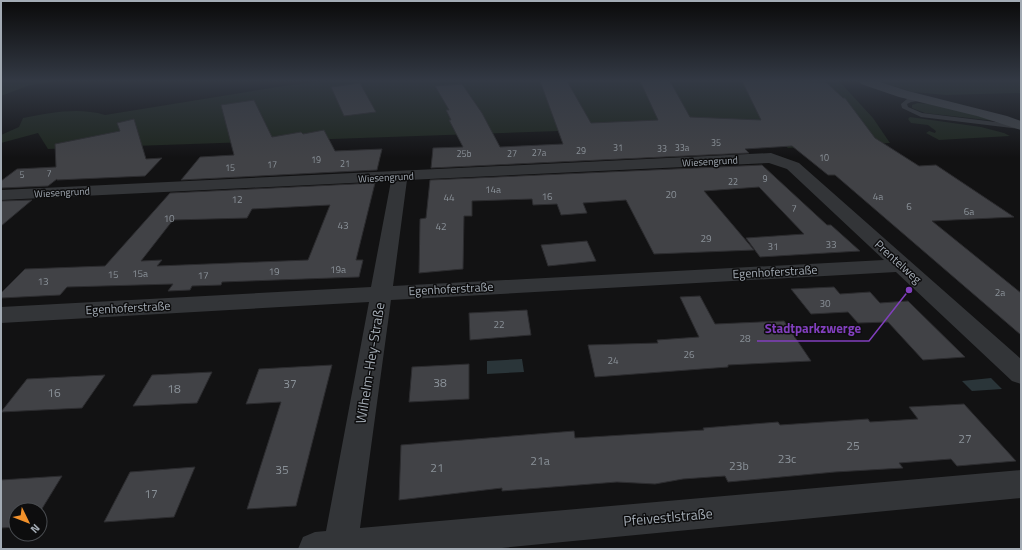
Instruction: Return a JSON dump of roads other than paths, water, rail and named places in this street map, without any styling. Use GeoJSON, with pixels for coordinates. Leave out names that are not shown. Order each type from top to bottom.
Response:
{"type":"FeatureCollection","features":[{"type":"Feature","properties":{"kind":"street"},"geometry":{"type":"LineString","coordinates":[[958,107],[973,110],[1021,126]]}},
{"type":"Feature","properties":{"kind":"street","name":"Wiesengrund"},"geometry":{"type":"LineString","coordinates":[[1,195],[771,158]]}},
{"type":"Feature","properties":{"kind":"street","name":"Prentelweg"},"geometry":{"type":"LineString","coordinates":[[771,158],[794,166],[1021,374]]}},
{"type":"Feature","properties":{"kind":"street","name":"Wilhelm-Hey-Straße"},"geometry":{"type":"LineString","coordinates":[[331,548],[381,293],[400,176]]}},
{"type":"Feature","properties":{"kind":"street","name":"Egenhoferstraße"},"geometry":{"type":"LineString","coordinates":[[1,315],[902,265]]}},
{"type":"Feature","properties":{"kind":"street","name":"Pfeivestlstraße"},"geometry":{"type":"LineString","coordinates":[[331,548],[1021,484]]}},
{"type":"Feature","properties":{"kind":"lane"},"geometry":{"type":"LineString","coordinates":[[905,107],[910,112],[922,115],[1021,126]]}},
{"type":"Feature","properties":{"kind":"place","name":"Stadtparkzwerge"},"geometry":{"type":"Point","coordinates":[909,290]}}]}
